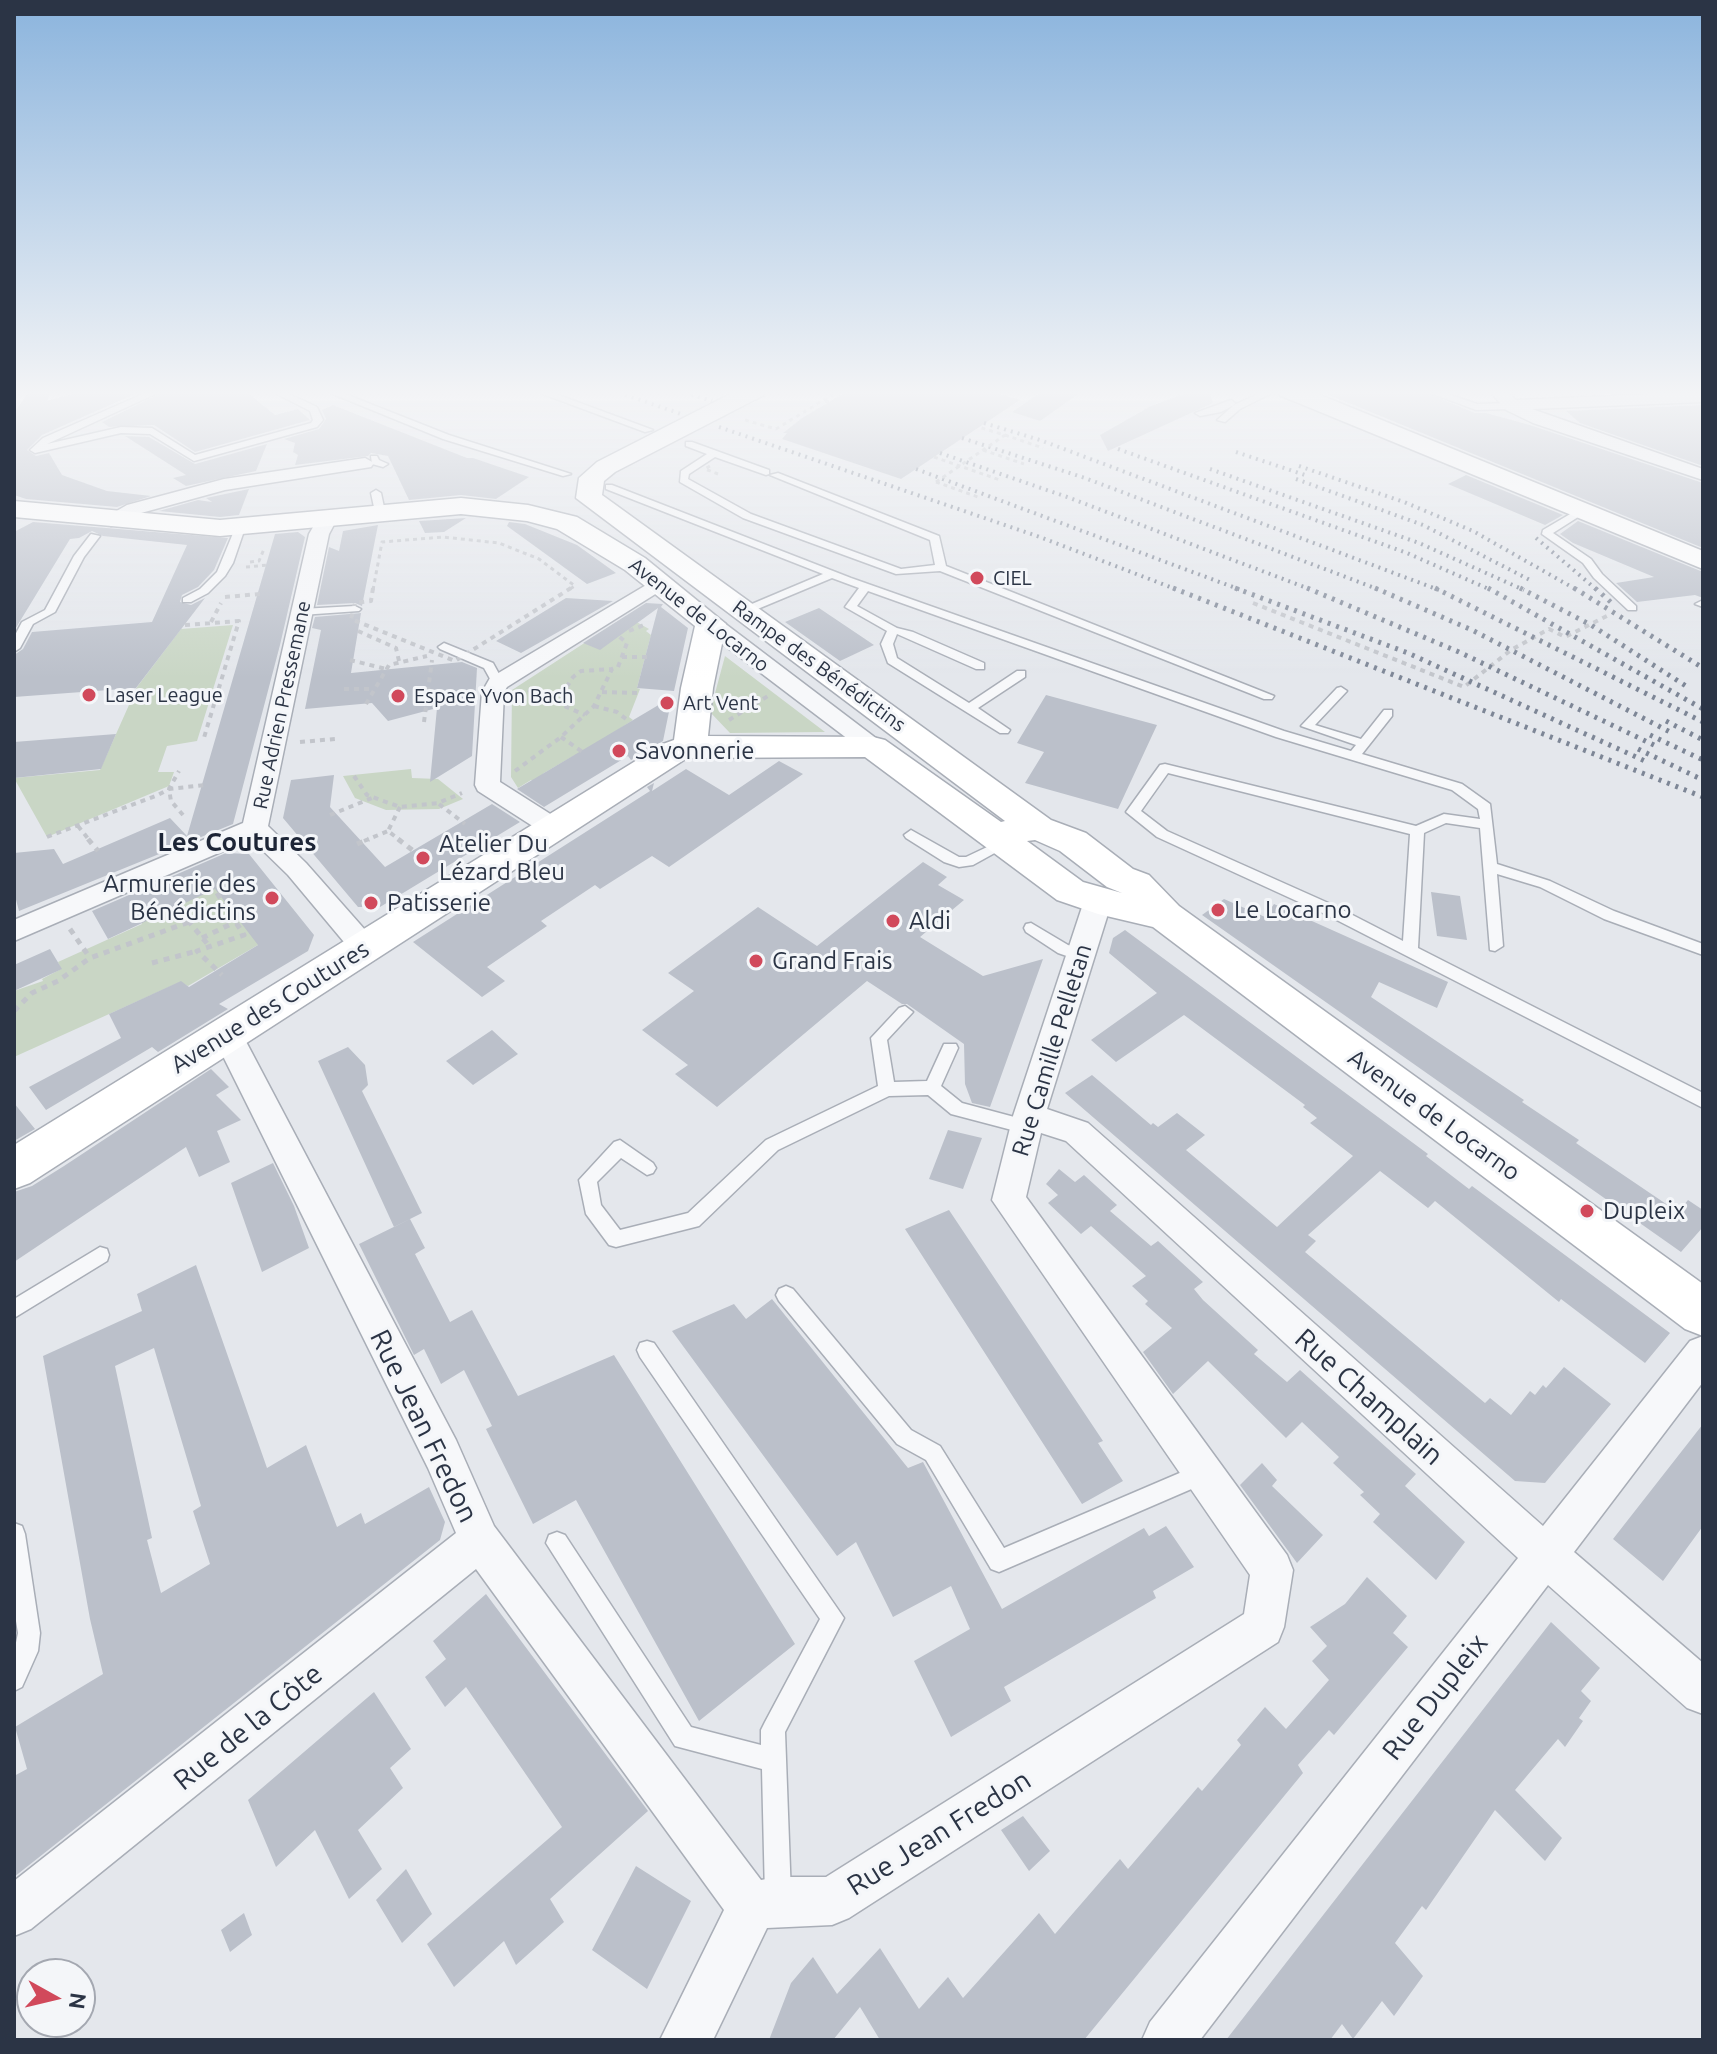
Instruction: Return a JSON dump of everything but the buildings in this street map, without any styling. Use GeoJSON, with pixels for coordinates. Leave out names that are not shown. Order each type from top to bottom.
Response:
{"type":"FeatureCollection","features":[{"type":"Feature","properties":{"kind":"street"},"geometry":{"type":"LineString","coordinates":[[103,528],[134,509],[221,486]]}},
{"type":"Feature","properties":{"kind":"street"},"geometry":{"type":"LineString","coordinates":[[590,486],[588,494],[604,497]]}},
{"type":"Feature","properties":{"kind":"street"},"geometry":{"type":"LineString","coordinates":[[1518,486],[1703,561]]}},
{"type":"Feature","properties":{"kind":"street","name":"Rampe des Bénédictins"},"geometry":{"type":"LineString","coordinates":[[604,497],[744,611],[1038,828],[1073,842],[1109,890]]}},
{"type":"Feature","properties":{"kind":"street","name":"Avenue de Locarno"},"geometry":{"type":"LineString","coordinates":[[14,509],[103,528],[240,528],[327,519],[378,502],[461,506],[546,516],[597,538],[873,747],[1070,891],[1109,890],[1165,916],[1703,1313]]}},
{"type":"Feature","properties":{"kind":"street","name":"Rue Adrien Pressemane"},"geometry":{"type":"LineString","coordinates":[[327,519],[319,534],[255,828],[297,869],[364,947]]}},
{"type":"Feature","properties":{"kind":"street"},"geometry":{"type":"LineString","coordinates":[[554,828],[487,785],[493,692],[502,681],[658,584]]}},
{"type":"Feature","properties":{"kind":"street"},"geometry":{"type":"LineString","coordinates":[[704,746],[697,688],[711,624]]}},
{"type":"Feature","properties":{"kind":"street","name":"Avenue des Coutures"},"geometry":{"type":"LineString","coordinates":[[14,1169],[675,751],[704,746],[873,747]]}},
{"type":"Feature","properties":{"kind":"street"},"geometry":{"type":"LineString","coordinates":[[14,931],[255,828]]}},
{"type":"Feature","properties":{"kind":"street"},"geometry":{"type":"LineString","coordinates":[[1004,844],[1013,831],[1038,828]]}},
{"type":"Feature","properties":{"kind":"street","name":"Rue Camille Pelletan"},"geometry":{"type":"LineString","coordinates":[[1009,1200],[1028,1122],[1081,955],[1109,890]]}},
{"type":"Feature","properties":{"kind":"street","name":"Rue Jean Fredon"},"geometry":{"type":"LineString","coordinates":[[227,1034],[442,1454],[480,1540],[765,1904],[832,1901],[1263,1627],[1272,1570],[1009,1200]]}},
{"type":"Feature","properties":{"kind":"street","name":"Rue Champlain"},"geometry":{"type":"LineString","coordinates":[[1028,1122],[1077,1132],[1545,1556],[1703,1692]]}},
{"type":"Feature","properties":{"kind":"street","name":"Rue Dupleix"},"geometry":{"type":"LineString","coordinates":[[1168,2040],[1703,1353]]}},
{"type":"Feature","properties":{"kind":"street","name":"Rue de la Côte"},"geometry":{"type":"LineString","coordinates":[[23,1894],[480,1540]]}},
{"type":"Feature","properties":{"kind":"street"},"geometry":{"type":"LineString","coordinates":[[686,2040],[765,1904]]}},
{"type":"Feature","properties":{"kind":"lane"},"geometry":{"type":"LineString","coordinates":[[693,486],[747,516],[900,572],[941,568],[1268,696]]}},
{"type":"Feature","properties":{"kind":"lane"},"geometry":{"type":"LineString","coordinates":[[801,486],[935,538],[941,568]]}},
{"type":"Feature","properties":{"kind":"lane"},"geometry":{"type":"LineString","coordinates":[[604,497],[833,574],[1280,734],[1457,787],[1485,807],[1495,946]]}},
{"type":"Feature","properties":{"kind":"lane"},"geometry":{"type":"LineString","coordinates":[[1581,512],[1547,534],[1587,561],[1598,576],[1632,608]]}},
{"type":"Feature","properties":{"kind":"lane"},"geometry":{"type":"LineString","coordinates":[[14,648],[28,622],[49,612],[79,556],[103,528]]}},
{"type":"Feature","properties":{"kind":"lane"},"geometry":{"type":"LineString","coordinates":[[187,600],[204,591],[221,574],[240,528]]}},
{"type":"Feature","properties":{"kind":"lane"},"geometry":{"type":"LineString","coordinates":[[744,611],[833,574]]}},
{"type":"Feature","properties":{"kind":"lane"},"geometry":{"type":"LineString","coordinates":[[866,586],[851,607],[893,630],[909,634],[980,666]]}},
{"type":"Feature","properties":{"kind":"lane"},"geometry":{"type":"LineString","coordinates":[[301,612],[355,609]]}},
{"type":"Feature","properties":{"kind":"lane"},"geometry":{"type":"LineString","coordinates":[[893,630],[887,644],[892,660],[1004,730]]}},
{"type":"Feature","properties":{"kind":"lane"},"geometry":{"type":"LineString","coordinates":[[436,649],[463,655],[489,666],[502,681]]}},
{"type":"Feature","properties":{"kind":"lane"},"geometry":{"type":"LineString","coordinates":[[970,708],[1021,674]]}},
{"type":"Feature","properties":{"kind":"lane"},"geometry":{"type":"LineString","coordinates":[[1341,691],[1307,726],[1362,743]]}},
{"type":"Feature","properties":{"kind":"lane"},"geometry":{"type":"LineString","coordinates":[[1354,756],[1388,713]]}},
{"type":"Feature","properties":{"kind":"lane"},"geometry":{"type":"LineString","coordinates":[[1487,825],[1444,818],[1417,831],[1165,768],[1133,812],[1162,834],[1330,910],[1703,1101]]}},
{"type":"Feature","properties":{"kind":"lane"},"geometry":{"type":"LineString","coordinates":[[1410,951],[1417,831]]}},
{"type":"Feature","properties":{"kind":"lane"},"geometry":{"type":"LineString","coordinates":[[911,835],[959,862],[968,862],[1004,844]]}},
{"type":"Feature","properties":{"kind":"lane"},"geometry":{"type":"LineString","coordinates":[[1490,867],[1545,884],[1609,915],[1703,950]]}},
{"type":"Feature","properties":{"kind":"lane"},"geometry":{"type":"LineString","coordinates":[[1031,928],[1063,949],[1081,955]]}},
{"type":"Feature","properties":{"kind":"lane"},"geometry":{"type":"LineString","coordinates":[[887,1089],[879,1038],[905,1012]]}},
{"type":"Feature","properties":{"kind":"lane"},"geometry":{"type":"LineString","coordinates":[[932,1088],[950,1048]]}},
{"type":"Feature","properties":{"kind":"lane"},"geometry":{"type":"LineString","coordinates":[[647,1168],[620,1147],[588,1180],[592,1208],[616,1239],[693,1220],[772,1145],[887,1089],[932,1088],[957,1109],[1028,1122]]}},
{"type":"Feature","properties":{"kind":"lane"},"geometry":{"type":"LineString","coordinates":[[14,1309],[100,1255]]}},
{"type":"Feature","properties":{"kind":"lane"},"geometry":{"type":"LineString","coordinates":[[786,1295],[904,1437],[933,1453],[999,1561],[1204,1474]]}},
{"type":"Feature","properties":{"kind":"lane"},"geometry":{"type":"LineString","coordinates":[[647,1350],[833,1618],[773,1730],[765,1904]]}},
{"type":"Feature","properties":{"kind":"lane"},"geometry":{"type":"LineString","coordinates":[[14,1534],[29,1633],[26,1651],[14,1679]]}},
{"type":"Feature","properties":{"kind":"lane"},"geometry":{"type":"LineString","coordinates":[[557,1543],[684,1737],[774,1760]]}},
{"type":"Feature","properties":{"kind":"path"},"geometry":{"type":"LineString","coordinates":[[947,486],[978,497]]}},
{"type":"Feature","properties":{"kind":"path"},"geometry":{"type":"LineString","coordinates":[[443,537],[499,543],[539,559],[575,586],[455,661],[436,649],[351,619],[355,609],[355,603],[371,601],[382,542],[443,537]]}},
{"type":"Feature","properties":{"kind":"path"},"geometry":{"type":"LineString","coordinates":[[245,567],[269,565]]}},
{"type":"Feature","properties":{"kind":"path"},"geometry":{"type":"LineString","coordinates":[[224,597],[260,594]]}},
{"type":"Feature","properties":{"kind":"path"},"geometry":{"type":"LineString","coordinates":[[1253,603],[1464,687],[1511,650],[1549,629],[1565,637],[1608,618],[1612,613],[1632,608]]}},
{"type":"Feature","properties":{"kind":"path"},"geometry":{"type":"LineString","coordinates":[[185,625],[239,621],[203,741]]}},
{"type":"Feature","properties":{"kind":"path"},"geometry":{"type":"LineString","coordinates":[[556,704],[573,677],[581,671],[618,667],[627,643],[625,639],[593,624]]}},
{"type":"Feature","properties":{"kind":"path"},"geometry":{"type":"LineString","coordinates":[[358,631],[396,648],[399,661]]}},
{"type":"Feature","properties":{"kind":"path"},"geometry":{"type":"LineString","coordinates":[[366,704],[386,669],[399,661],[436,649]]}},
{"type":"Feature","properties":{"kind":"path"},"geometry":{"type":"LineString","coordinates":[[424,722],[436,649]]}},
{"type":"Feature","properties":{"kind":"path"},"geometry":{"type":"LineString","coordinates":[[622,657],[648,657]]}},
{"type":"Feature","properties":{"kind":"path"},"geometry":{"type":"LineString","coordinates":[[350,660],[386,669]]}},
{"type":"Feature","properties":{"kind":"path"},"geometry":{"type":"LineString","coordinates":[[488,778],[511,774],[523,768],[561,737],[594,706],[612,669]]}},
{"type":"Feature","properties":{"kind":"path"},"geometry":{"type":"LineString","coordinates":[[502,681],[585,715]]}},
{"type":"Feature","properties":{"kind":"path"},"geometry":{"type":"LineString","coordinates":[[344,689],[374,689]]}},
{"type":"Feature","properties":{"kind":"path"},"geometry":{"type":"LineString","coordinates":[[704,746],[717,727],[779,689]]}},
{"type":"Feature","properties":{"kind":"path"},"geometry":{"type":"LineString","coordinates":[[602,692],[639,693]]}},
{"type":"Feature","properties":{"kind":"path"},"geometry":{"type":"LineString","coordinates":[[594,706],[617,712],[630,722]]}},
{"type":"Feature","properties":{"kind":"path"},"geometry":{"type":"LineString","coordinates":[[561,737],[584,753]]}},
{"type":"Feature","properties":{"kind":"path"},"geometry":{"type":"LineString","coordinates":[[179,771],[169,789],[171,801],[183,815]]}},
{"type":"Feature","properties":{"kind":"path"},"geometry":{"type":"LineString","coordinates":[[354,776],[359,786],[373,798],[400,807],[438,803],[456,797]]}},
{"type":"Feature","properties":{"kind":"path"},"geometry":{"type":"LineString","coordinates":[[47,837],[169,789],[205,785]]}},
{"type":"Feature","properties":{"kind":"path"},"geometry":{"type":"LineString","coordinates":[[330,815],[373,798]]}},
{"type":"Feature","properties":{"kind":"path"},"geometry":{"type":"LineString","coordinates":[[438,803],[465,824]]}},
{"type":"Feature","properties":{"kind":"path"},"geometry":{"type":"LineString","coordinates":[[357,844],[388,831],[400,807]]}},
{"type":"Feature","properties":{"kind":"path"},"geometry":{"type":"LineString","coordinates":[[78,826],[98,851]]}},
{"type":"Feature","properties":{"kind":"path"},"geometry":{"type":"LineString","coordinates":[[388,831],[416,853]]}},
{"type":"Feature","properties":{"kind":"path"},"geometry":{"type":"LineString","coordinates":[[152,963],[244,935],[217,893]]}},
{"type":"Feature","properties":{"kind":"path"},"geometry":{"type":"LineString","coordinates":[[180,911],[210,947]]}},
{"type":"Feature","properties":{"kind":"path"},"geometry":{"type":"LineString","coordinates":[[58,912],[90,958]]}},
{"type":"Feature","properties":{"kind":"path"},"geometry":{"type":"LineString","coordinates":[[14,1011],[32,993],[58,981],[90,958],[189,922]]}},
{"type":"Feature","properties":{"kind":"path"},"geometry":{"type":"LineString","coordinates":[[202,938],[235,922]]}},
{"type":"Feature","properties":{"kind":"path"},"geometry":{"type":"LineString","coordinates":[[197,951],[222,975]]}},
{"type":"Feature","properties":{"kind":"green space"},"geometry":{"type":"Polygon","coordinates":[[[626,616],[649,629],[646,631],[651,635],[637,688],[640,689],[629,717],[633,720],[578,756],[518,788],[511,777],[512,690],[626,616]]]}},
{"type":"Feature","properties":{"kind":"green space"},"geometry":{"type":"Polygon","coordinates":[[[233,625],[197,741],[167,746],[158,772],[174,772],[169,786],[47,837],[14,778],[100,770],[137,687],[181,629],[233,625]]]}},
{"type":"Feature","properties":{"kind":"green space"},"geometry":{"type":"Polygon","coordinates":[[[725,656],[825,732],[730,733],[710,712],[725,656]]]}},
{"type":"Feature","properties":{"kind":"green space"},"geometry":{"type":"Polygon","coordinates":[[[411,769],[412,778],[438,779],[463,799],[439,809],[386,810],[355,798],[343,776],[411,769]]]}},
{"type":"Feature","properties":{"kind":"green space"},"geometry":{"type":"Polygon","coordinates":[[[217,882],[263,942],[188,986],[180,982],[14,1057],[14,991],[43,981],[61,969],[58,962],[142,924],[141,921],[217,882]]]}},
{"type":"Feature","properties":{"kind":"railway"},"geometry":{"type":"LineString","coordinates":[[891,486],[1037,536],[1178,590]]}},
{"type":"Feature","properties":{"kind":"railway"},"geometry":{"type":"LineString","coordinates":[[961,486],[1241,590]]}},
{"type":"Feature","properties":{"kind":"railway"},"geometry":{"type":"LineString","coordinates":[[1035,486],[1309,589]]}},
{"type":"Feature","properties":{"kind":"railway"},"geometry":{"type":"LineString","coordinates":[[1106,486],[1377,589]]}},
{"type":"Feature","properties":{"kind":"railway"},"geometry":{"type":"LineString","coordinates":[[1162,486],[1439,590]]}},
{"type":"Feature","properties":{"kind":"railway"},"geometry":{"type":"LineString","coordinates":[[1220,486],[1407,553],[1491,590]]}},
{"type":"Feature","properties":{"kind":"railway"},"geometry":{"type":"LineString","coordinates":[[1258,486],[1419,543],[1523,589]]}},
{"type":"Feature","properties":{"kind":"railway"},"geometry":{"type":"LineString","coordinates":[[1315,486],[1423,525],[1530,580]]}},
{"type":"Feature","properties":{"kind":"railway"},"geometry":{"type":"LineString","coordinates":[[1357,486],[1473,531],[1577,590]]}},
{"type":"Feature","properties":{"kind":"railway"},"geometry":{"type":"LineString","coordinates":[[1536,538],[1597,590]]}},
{"type":"Feature","properties":{"kind":"railway"},"geometry":{"type":"LineString","coordinates":[[1173,588],[1703,797]]}},
{"type":"Feature","properties":{"kind":"railway"},"geometry":{"type":"LineString","coordinates":[[1235,588],[1408,653],[1647,762]]}},
{"type":"Feature","properties":{"kind":"railway"},"geometry":{"type":"LineString","coordinates":[[1435,588],[1439,590]]}},
{"type":"Feature","properties":{"kind":"railway"},"geometry":{"type":"LineString","coordinates":[[1488,588],[1703,709]]}},
{"type":"Feature","properties":{"kind":"railway"},"geometry":{"type":"LineString","coordinates":[[1574,588],[1703,668]]}},
{"type":"Feature","properties":{"kind":"railway"},"geometry":{"type":"LineString","coordinates":[[1595,588],[1614,605]]}},
{"type":"Feature","properties":{"kind":"railway"},"geometry":{"type":"LineString","coordinates":[[1309,589],[1459,652],[1658,747]]}},
{"type":"Feature","properties":{"kind":"railway"},"geometry":{"type":"LineString","coordinates":[[1377,589],[1472,630],[1674,734]]}},
{"type":"Feature","properties":{"kind":"railway"},"geometry":{"type":"LineString","coordinates":[[1523,589],[1591,625],[1686,686]]}},
{"type":"Feature","properties":{"kind":"railway"},"geometry":{"type":"LineString","coordinates":[[1439,590],[1703,722]]}},
{"type":"Feature","properties":{"kind":"railway"},"geometry":{"type":"LineString","coordinates":[[1666,721],[1703,740]]}},
{"type":"Feature","properties":{"kind":"railway"},"geometry":{"type":"LineString","coordinates":[[1650,735],[1703,760]]}},
{"type":"Feature","properties":{"kind":"railway"},"geometry":{"type":"LineString","coordinates":[[1638,749],[1703,780]]}},
{"type":"Feature","properties":{"kind":"place","name":"CIEL"},"geometry":{"type":"Point","coordinates":[977,578]}},
{"type":"Feature","properties":{"kind":"place","name":"Laser League"},"geometry":{"type":"Point","coordinates":[89,695]}},
{"type":"Feature","properties":{"kind":"place","name":"Espace Yvon Bach"},"geometry":{"type":"Point","coordinates":[398,696]}},
{"type":"Feature","properties":{"kind":"place","name":"Art Vent"},"geometry":{"type":"Point","coordinates":[667,703]}},
{"type":"Feature","properties":{"kind":"place","name":"Savonnerie"},"geometry":{"type":"Point","coordinates":[619,751]}},
{"type":"Feature","properties":{"kind":"place","name":"Atelier Du Lézard Bleu"},"geometry":{"type":"Point","coordinates":[423,858]}},
{"type":"Feature","properties":{"kind":"place","name":"Armurerie des Bénédictins"},"geometry":{"type":"Point","coordinates":[272,898]}},
{"type":"Feature","properties":{"kind":"place","name":"Patisserie"},"geometry":{"type":"Point","coordinates":[371,903]}},
{"type":"Feature","properties":{"kind":"place","name":"Le Locarno"},"geometry":{"type":"Point","coordinates":[1218,910]}},
{"type":"Feature","properties":{"kind":"place","name":"Aldi"},"geometry":{"type":"Point","coordinates":[893,921]}},
{"type":"Feature","properties":{"kind":"place","name":"Grand Frais"},"geometry":{"type":"Point","coordinates":[756,961]}},
{"type":"Feature","properties":{"kind":"place","name":"Dupleix"},"geometry":{"type":"Point","coordinates":[1587,1211]}},
{"type":"Feature","properties":{"kind":"district","name":"Les Coutures"},"geometry":{"type":"Point","coordinates":[237,842]}}]}
